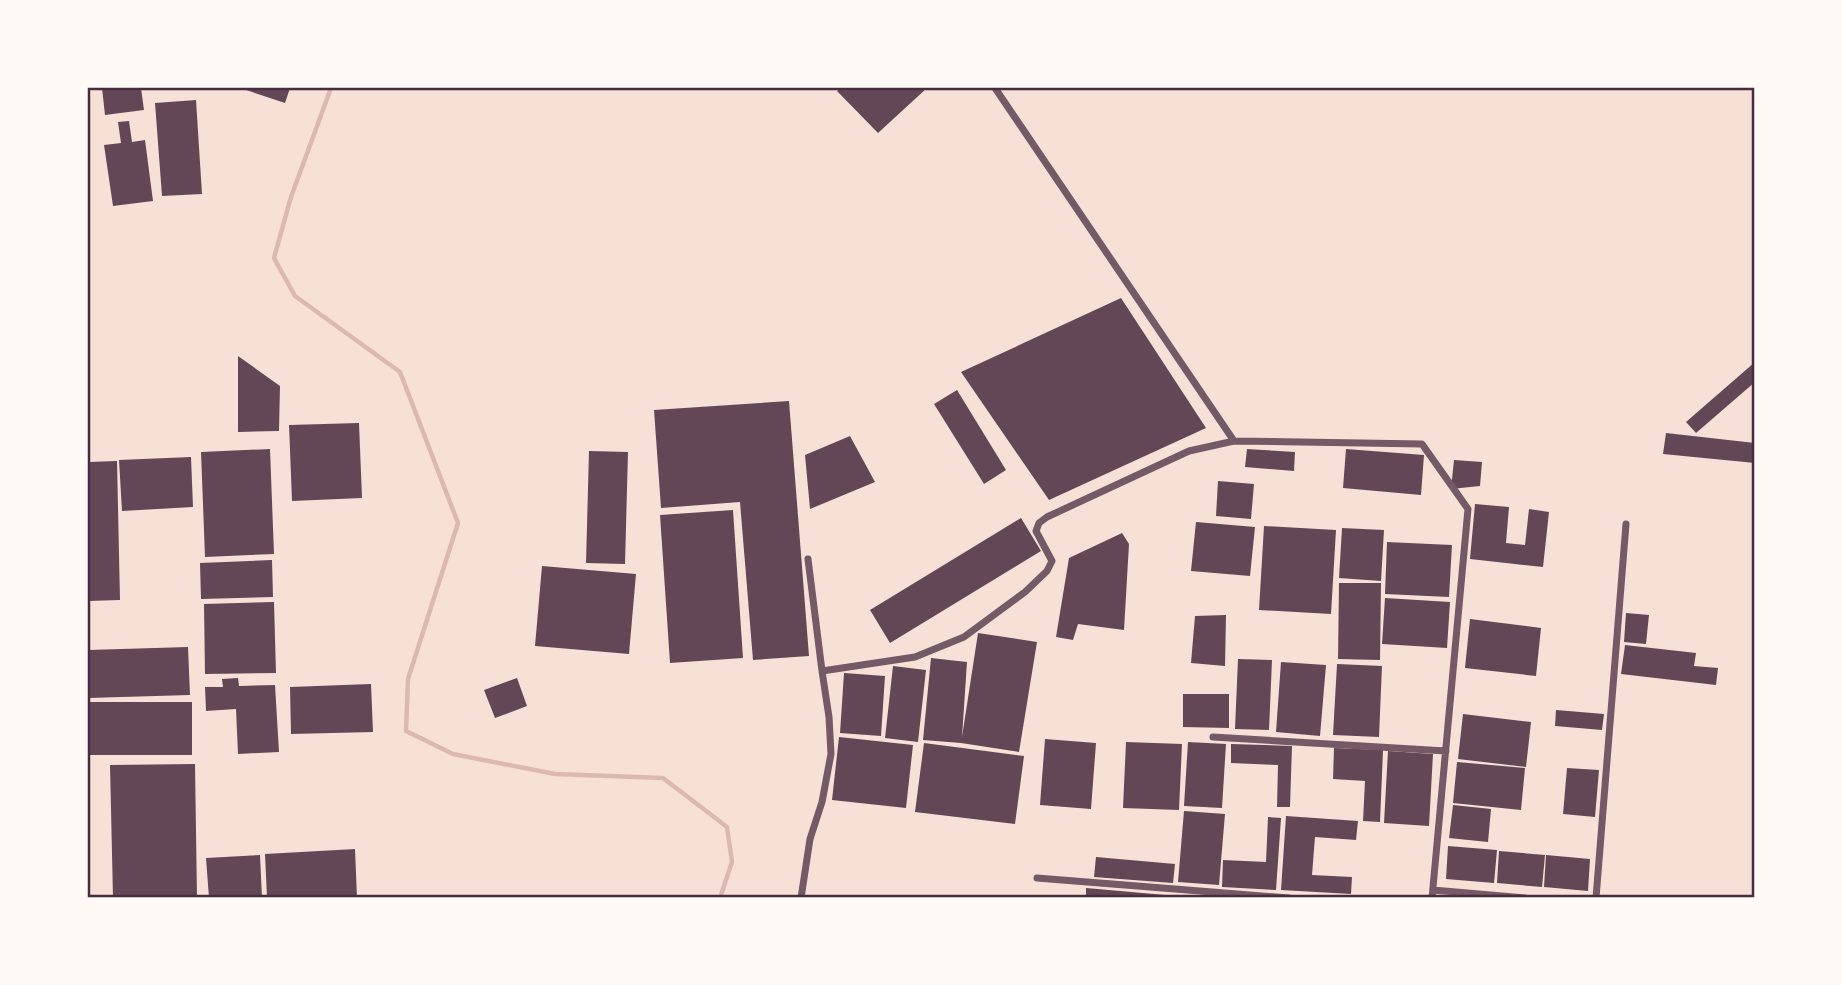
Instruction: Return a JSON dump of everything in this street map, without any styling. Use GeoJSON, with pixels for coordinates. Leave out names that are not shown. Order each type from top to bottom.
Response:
{"type":"FeatureCollection","features":[{"type":"Feature","properties":{"kind":"street"},"geometry":{"type":"LineString","coordinates":[[995,88],[1234,440]]}},
{"type":"Feature","properties":{"kind":"street"},"geometry":{"type":"LineString","coordinates":[[822,671],[915,657],[964,637],[1025,592],[1047,571],[1052,561],[1036,531],[1039,523],[1189,451],[1234,440],[1422,444],[1468,509],[1432,894],[1525,898]]}},
{"type":"Feature","properties":{"kind":"street"},"geometry":{"type":"LineString","coordinates":[[1596,898],[1626,524]]}},
{"type":"Feature","properties":{"kind":"street"},"geometry":{"type":"LineString","coordinates":[[801,898],[810,839],[822,802],[831,754],[829,717],[808,559]]}},
{"type":"Feature","properties":{"kind":"street"},"geometry":{"type":"LineString","coordinates":[[1213,737],[1446,751]]}},
{"type":"Feature","properties":{"kind":"street"},"geometry":{"type":"LineString","coordinates":[[1037,878],[1289,898]]}},
{"type":"Feature","properties":{"kind":"building"},"geometry":{"type":"Polygon","coordinates":[[[102,88],[141,88],[144,110],[105,115],[102,88]]]}},
{"type":"Feature","properties":{"kind":"building"},"geometry":{"type":"Polygon","coordinates":[[[240,88],[290,88],[285,103],[240,88]]]}},
{"type":"Feature","properties":{"kind":"building"},"geometry":{"type":"Polygon","coordinates":[[[841,88],[927,88],[878,133],[837,91],[841,88]]]}},
{"type":"Feature","properties":{"kind":"building"},"geometry":{"type":"Polygon","coordinates":[[[196,100],[202,194],[162,196],[155,103],[196,100]]]}},
{"type":"Feature","properties":{"kind":"building"},"geometry":{"type":"Polygon","coordinates":[[[129,121],[132,142],[145,140],[153,201],[113,206],[104,145],[121,143],[118,122],[129,121]]]}},
{"type":"Feature","properties":{"kind":"building"},"geometry":{"type":"Polygon","coordinates":[[[1121,298],[1206,428],[1049,500],[961,372],[1121,298]]]}},
{"type":"Feature","properties":{"kind":"building"},"geometry":{"type":"Polygon","coordinates":[[[238,356],[280,386],[279,431],[238,432],[238,356]]]}},
{"type":"Feature","properties":{"kind":"building"},"geometry":{"type":"Polygon","coordinates":[[[1755,362],[1755,382],[1696,433],[1686,422],[1755,362]]]}},
{"type":"Feature","properties":{"kind":"building"},"geometry":{"type":"Polygon","coordinates":[[[957,390],[1006,470],[984,484],[934,404],[957,390]]]}},
{"type":"Feature","properties":{"kind":"building"},"geometry":{"type":"Polygon","coordinates":[[[789,401],[809,656],[753,660],[740,502],[661,508],[654,410],[789,401]]]}},
{"type":"Feature","properties":{"kind":"building"},"geometry":{"type":"Polygon","coordinates":[[[359,423],[362,498],[292,501],[289,425],[359,423]]]}},
{"type":"Feature","properties":{"kind":"building"},"geometry":{"type":"Polygon","coordinates":[[[1666,433],[1755,443],[1755,463],[1663,454],[1666,433]]]}},
{"type":"Feature","properties":{"kind":"building"},"geometry":{"type":"Polygon","coordinates":[[[850,436],[875,482],[810,509],[805,455],[850,436]]]}},
{"type":"Feature","properties":{"kind":"building"},"geometry":{"type":"Polygon","coordinates":[[[270,449],[274,554],[205,557],[201,452],[270,449]]]}},
{"type":"Feature","properties":{"kind":"building"},"geometry":{"type":"Polygon","coordinates":[[[1247,449],[1295,452],[1294,471],[1245,467],[1247,449]]]}},
{"type":"Feature","properties":{"kind":"building"},"geometry":{"type":"Polygon","coordinates":[[[1346,449],[1424,455],[1421,495],[1343,488],[1346,449]]]}},
{"type":"Feature","properties":{"kind":"building"},"geometry":{"type":"Polygon","coordinates":[[[589,451],[628,452],[625,564],[586,563],[589,451]]]}},
{"type":"Feature","properties":{"kind":"building"},"geometry":{"type":"Polygon","coordinates":[[[191,457],[193,507],[122,511],[119,460],[191,457]]]}},
{"type":"Feature","properties":{"kind":"building"},"geometry":{"type":"Polygon","coordinates":[[[1454,460],[1482,462],[1480,486],[1451,489],[1454,460]]]}},
{"type":"Feature","properties":{"kind":"building"},"geometry":{"type":"Polygon","coordinates":[[[117,461],[120,600],[88,601],[88,462],[117,461]]]}},
{"type":"Feature","properties":{"kind":"building"},"geometry":{"type":"Polygon","coordinates":[[[1218,481],[1254,484],[1251,519],[1216,516],[1218,481]]]}},
{"type":"Feature","properties":{"kind":"building"},"geometry":{"type":"Polygon","coordinates":[[[1475,504],[1509,507],[1506,543],[1525,545],[1529,509],[1549,512],[1543,567],[1470,559],[1475,504]]]}},
{"type":"Feature","properties":{"kind":"building"},"geometry":{"type":"Polygon","coordinates":[[[733,510],[743,658],[670,663],[660,515],[733,510]]]}},
{"type":"Feature","properties":{"kind":"building"},"geometry":{"type":"Polygon","coordinates":[[[1021,518],[1041,551],[890,643],[870,610],[1021,518]]]}},
{"type":"Feature","properties":{"kind":"building"},"geometry":{"type":"Polygon","coordinates":[[[1196,522],[1255,527],[1250,576],[1191,571],[1196,522]]]}},
{"type":"Feature","properties":{"kind":"building"},"geometry":{"type":"Polygon","coordinates":[[[1264,526],[1336,530],[1331,614],[1259,610],[1264,526]]]}},
{"type":"Feature","properties":{"kind":"building"},"geometry":{"type":"Polygon","coordinates":[[[1342,528],[1384,530],[1381,581],[1339,578],[1342,528]]]}},
{"type":"Feature","properties":{"kind":"building"},"geometry":{"type":"Polygon","coordinates":[[[1122,533],[1129,544],[1124,630],[1078,624],[1073,640],[1056,637],[1069,558],[1122,533]]]}},
{"type":"Feature","properties":{"kind":"building"},"geometry":{"type":"Polygon","coordinates":[[[1387,542],[1452,545],[1449,597],[1385,594],[1387,542]]]}},
{"type":"Feature","properties":{"kind":"building"},"geometry":{"type":"Polygon","coordinates":[[[272,560],[273,597],[201,599],[200,563],[272,560]]]}},
{"type":"Feature","properties":{"kind":"building"},"geometry":{"type":"Polygon","coordinates":[[[542,566],[636,574],[629,654],[535,646],[542,566]]]}},
{"type":"Feature","properties":{"kind":"building"},"geometry":{"type":"Polygon","coordinates":[[[1339,583],[1381,583],[1380,660],[1338,659],[1339,583]]]}},
{"type":"Feature","properties":{"kind":"building"},"geometry":{"type":"Polygon","coordinates":[[[1385,598],[1450,602],[1447,648],[1382,644],[1385,598]]]}},
{"type":"Feature","properties":{"kind":"building"},"geometry":{"type":"Polygon","coordinates":[[[274,602],[276,673],[205,674],[204,604],[274,602]]]}},
{"type":"Feature","properties":{"kind":"building"},"geometry":{"type":"Polygon","coordinates":[[[1626,613],[1649,615],[1646,644],[1624,642],[1626,613]]]}},
{"type":"Feature","properties":{"kind":"building"},"geometry":{"type":"Polygon","coordinates":[[[1226,615],[1225,666],[1191,663],[1195,616],[1226,615]]]}},
{"type":"Feature","properties":{"kind":"building"},"geometry":{"type":"Polygon","coordinates":[[[1470,619],[1541,628],[1536,676],[1465,668],[1470,619]]]}},
{"type":"Feature","properties":{"kind":"building"},"geometry":{"type":"Polygon","coordinates":[[[978,633],[1037,642],[1019,752],[923,740],[931,658],[967,662],[962,737],[978,633]]]}},
{"type":"Feature","properties":{"kind":"building"},"geometry":{"type":"Polygon","coordinates":[[[1625,645],[1696,653],[1694,666],[1718,668],[1716,685],[1621,674],[1625,645]]]}},
{"type":"Feature","properties":{"kind":"building"},"geometry":{"type":"Polygon","coordinates":[[[188,647],[190,695],[88,698],[88,650],[188,647]]]}},
{"type":"Feature","properties":{"kind":"building"},"geometry":{"type":"Polygon","coordinates":[[[1238,659],[1272,660],[1269,730],[1235,729],[1238,659]]]}},
{"type":"Feature","properties":{"kind":"building"},"geometry":{"type":"Polygon","coordinates":[[[1281,662],[1326,665],[1320,736],[1276,732],[1281,662]]]}},
{"type":"Feature","properties":{"kind":"building"},"geometry":{"type":"Polygon","coordinates":[[[1337,664],[1382,666],[1379,737],[1333,735],[1337,664]]]}},
{"type":"Feature","properties":{"kind":"building"},"geometry":{"type":"Polygon","coordinates":[[[893,666],[926,670],[918,742],[885,738],[893,666]]]}},
{"type":"Feature","properties":{"kind":"building"},"geometry":{"type":"Polygon","coordinates":[[[844,673],[885,676],[881,736],[840,733],[844,673]]]}},
{"type":"Feature","properties":{"kind":"building"},"geometry":{"type":"Polygon","coordinates":[[[238,678],[239,686],[275,685],[279,752],[238,754],[236,709],[206,711],[205,687],[223,687],[222,679],[238,678]]]}},
{"type":"Feature","properties":{"kind":"building"},"geometry":{"type":"Polygon","coordinates":[[[517,678],[527,706],[495,718],[484,690],[517,678]]]}},
{"type":"Feature","properties":{"kind":"building"},"geometry":{"type":"Polygon","coordinates":[[[371,684],[373,732],[291,734],[290,687],[371,684]]]}},
{"type":"Feature","properties":{"kind":"building"},"geometry":{"type":"Polygon","coordinates":[[[1183,694],[1229,694],[1229,728],[1183,727],[1183,694]]]}},
{"type":"Feature","properties":{"kind":"building"},"geometry":{"type":"Polygon","coordinates":[[[88,702],[192,702],[192,755],[88,755],[88,702]]]}},
{"type":"Feature","properties":{"kind":"building"},"geometry":{"type":"Polygon","coordinates":[[[1556,710],[1604,714],[1602,730],[1555,726],[1556,710]]]}},
{"type":"Feature","properties":{"kind":"building"},"geometry":{"type":"Polygon","coordinates":[[[1463,714],[1531,722],[1526,767],[1458,759],[1463,714]]]}},
{"type":"Feature","properties":{"kind":"building"},"geometry":{"type":"Polygon","coordinates":[[[839,737],[913,745],[906,808],[832,800],[839,737]]]}},
{"type":"Feature","properties":{"kind":"building"},"geometry":{"type":"Polygon","coordinates":[[[1045,739],[1096,743],[1091,809],[1040,805],[1045,739]]]}},
{"type":"Feature","properties":{"kind":"building"},"geometry":{"type":"Polygon","coordinates":[[[1126,742],[1182,744],[1179,810],[1123,808],[1126,742]]]}},
{"type":"Feature","properties":{"kind":"building"},"geometry":{"type":"Polygon","coordinates":[[[1188,742],[1226,744],[1222,808],[1184,806],[1188,742]]]}},
{"type":"Feature","properties":{"kind":"building"},"geometry":{"type":"Polygon","coordinates":[[[924,743],[1024,756],[1015,824],[915,812],[924,743]]]}},
{"type":"Feature","properties":{"kind":"building"},"geometry":{"type":"Polygon","coordinates":[[[1231,744],[1292,746],[1290,807],[1277,807],[1278,765],[1231,763],[1231,744]]]}},
{"type":"Feature","properties":{"kind":"building"},"geometry":{"type":"Polygon","coordinates":[[[1334,748],[1383,750],[1380,822],[1363,821],[1365,781],[1333,779],[1334,748]]]}},
{"type":"Feature","properties":{"kind":"building"},"geometry":{"type":"Polygon","coordinates":[[[1388,751],[1433,754],[1429,826],[1384,823],[1388,751]]]}},
{"type":"Feature","properties":{"kind":"building"},"geometry":{"type":"Polygon","coordinates":[[[1457,762],[1525,768],[1521,810],[1453,803],[1457,762]]]}},
{"type":"Feature","properties":{"kind":"building"},"geometry":{"type":"Polygon","coordinates":[[[195,764],[197,898],[113,898],[110,765],[195,764]]]}},
{"type":"Feature","properties":{"kind":"building"},"geometry":{"type":"Polygon","coordinates":[[[1567,768],[1599,770],[1595,817],[1563,814],[1567,768]]]}},
{"type":"Feature","properties":{"kind":"building"},"geometry":{"type":"Polygon","coordinates":[[[1453,805],[1491,809],[1488,842],[1449,838],[1453,805]]]}},
{"type":"Feature","properties":{"kind":"building"},"geometry":{"type":"Polygon","coordinates":[[[1184,811],[1225,814],[1219,885],[1178,882],[1184,811]]]}},
{"type":"Feature","properties":{"kind":"building"},"geometry":{"type":"Polygon","coordinates":[[[1286,816],[1358,821],[1356,840],[1315,837],[1312,875],[1352,877],[1351,894],[1281,890],[1286,816]]]}},
{"type":"Feature","properties":{"kind":"building"},"geometry":{"type":"Polygon","coordinates":[[[1268,817],[1281,818],[1276,890],[1222,887],[1223,860],[1266,862],[1268,817]]]}},
{"type":"Feature","properties":{"kind":"building"},"geometry":{"type":"Polygon","coordinates":[[[1448,846],[1497,850],[1494,883],[1446,879],[1448,846]]]}},
{"type":"Feature","properties":{"kind":"building"},"geometry":{"type":"Polygon","coordinates":[[[355,849],[357,898],[267,898],[265,854],[355,849]]]}},
{"type":"Feature","properties":{"kind":"building"},"geometry":{"type":"Polygon","coordinates":[[[1499,851],[1545,855],[1542,887],[1497,883],[1499,851]]]}},
{"type":"Feature","properties":{"kind":"building"},"geometry":{"type":"Polygon","coordinates":[[[260,855],[262,898],[209,898],[206,858],[260,855]]]}},
{"type":"Feature","properties":{"kind":"building"},"geometry":{"type":"Polygon","coordinates":[[[1546,855],[1590,859],[1588,891],[1544,887],[1546,855]]]}},
{"type":"Feature","properties":{"kind":"building"},"geometry":{"type":"Polygon","coordinates":[[[1096,857],[1175,864],[1173,883],[1094,877],[1096,857]]]}},
{"type":"Feature","properties":{"kind":"building"},"geometry":{"type":"Polygon","coordinates":[[[1086,888],[1177,896],[1177,898],[1086,898],[1086,888]]]}},
{"type":"Feature","properties":{"kind":"waterway"},"geometry":{"type":"LineString","coordinates":[[331,88],[291,197],[274,258],[295,296],[400,372],[458,523],[408,679],[406,731],[453,754],[555,774],[663,778],[727,827],[732,862],[720,898]]}}]}
